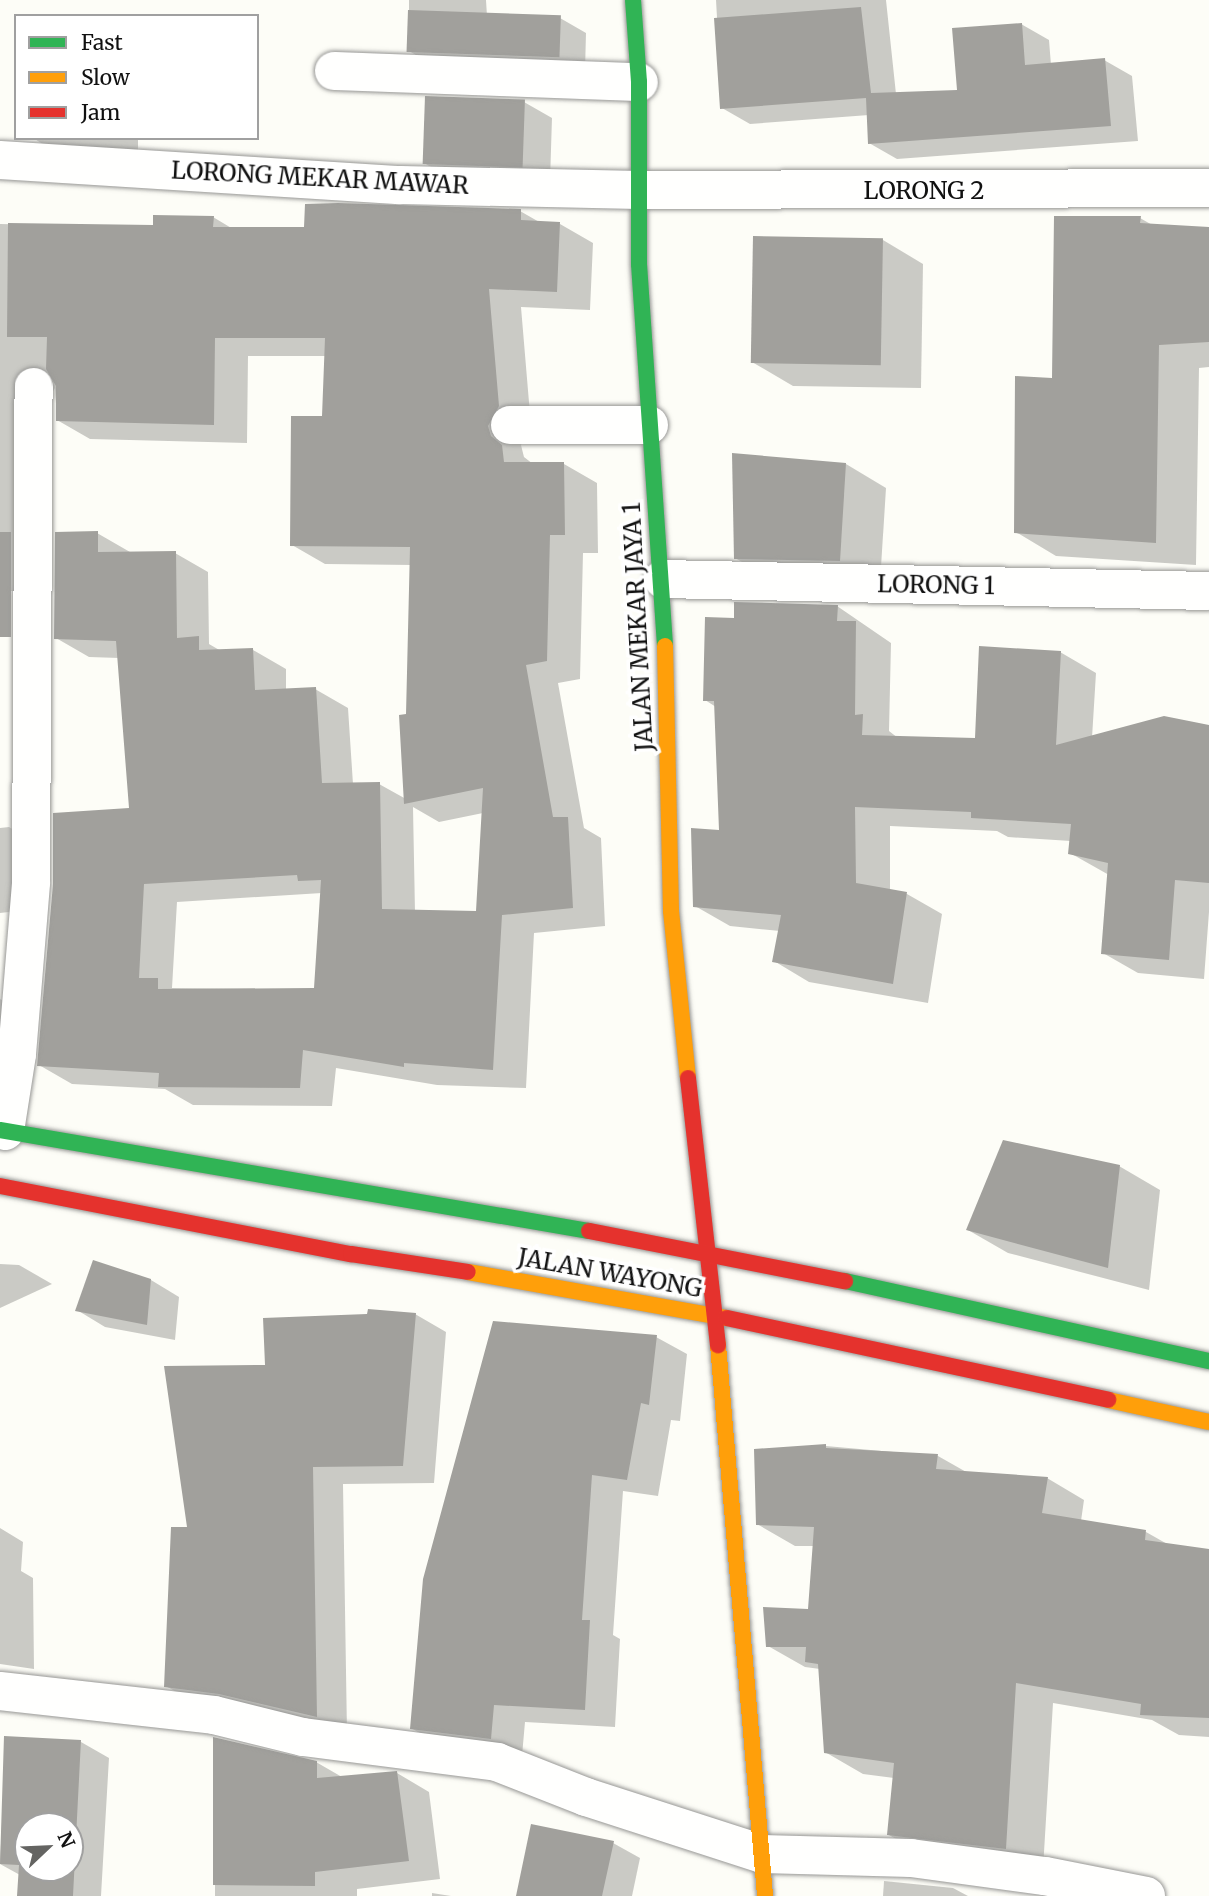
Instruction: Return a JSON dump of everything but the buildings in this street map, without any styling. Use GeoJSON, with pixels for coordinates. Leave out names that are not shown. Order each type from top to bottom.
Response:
{"type":"FeatureCollection","features":[{"type":"Feature","properties":{"kind":"street","name":"JALAN MEKAR JAYA 1"},"geometry":{"type":"LineString","coordinates":[[633,0],[639,82],[639,190],[649,425],[663,579],[671,911],[705,1250],[716,1316],[765,1896]]}},
{"type":"Feature","properties":{"kind":"street"},"geometry":{"type":"LineString","coordinates":[[334,71],[639,82]]}},
{"type":"Feature","properties":{"kind":"street","name":"LORONG MEKAR MAWAR"},"geometry":{"type":"LineString","coordinates":[[0,160],[400,184],[639,190]]}},
{"type":"Feature","properties":{"kind":"street","name":"LORONG 2"},"geometry":{"type":"LineString","coordinates":[[639,190],[1209,188]]}},
{"type":"Feature","properties":{"kind":"street"},"geometry":{"type":"LineString","coordinates":[[2,1130],[17,1054],[31,881],[34,387]]}},
{"type":"Feature","properties":{"kind":"street"},"geometry":{"type":"LineString","coordinates":[[510,425],[649,425]]}},
{"type":"Feature","properties":{"kind":"street","name":"LORONG 1"},"geometry":{"type":"LineString","coordinates":[[663,579],[1209,591]]}},
{"type":"Feature","properties":{"kind":"street","name":"JALAN WAYONG"},"geometry":{"type":"LineString","coordinates":[[2,1130],[705,1250],[1209,1361]]}},
{"type":"Feature","properties":{"kind":"street","name":"JALAN WAYONG"},"geometry":{"type":"LineString","coordinates":[[0,1186],[351,1254],[525,1280],[716,1316],[1209,1422]]}},
{"type":"Feature","properties":{"kind":"street"},"geometry":{"type":"LineString","coordinates":[[0,1690],[214,1715],[303,1737],[497,1762],[586,1797],[762,1854],[911,1858],[1045,1876],[1146,1896]]}},
{"type":"Feature","properties":{"kind":"traffic: fast"},"geometry":{"type":"LineString","coordinates":[[633,0],[639,82],[639,264],[665,646]]}},
{"type":"Feature","properties":{"kind":"traffic: fast"},"geometry":{"type":"LineString","coordinates":[[0,1130],[589,1231]]}},
{"type":"Feature","properties":{"kind":"traffic: fast"},"geometry":{"type":"LineString","coordinates":[[845,1281],[1209,1361]]}},
{"type":"Feature","properties":{"kind":"traffic: slow"},"geometry":{"type":"LineString","coordinates":[[665,646],[671,911],[688,1078]]}},
{"type":"Feature","properties":{"kind":"traffic: slow"},"geometry":{"type":"LineString","coordinates":[[468,1272],[727,1318]]}},
{"type":"Feature","properties":{"kind":"traffic: slow"},"geometry":{"type":"LineString","coordinates":[[718,1345],[765,1896]]}},
{"type":"Feature","properties":{"kind":"traffic: slow"},"geometry":{"type":"LineString","coordinates":[[1108,1400],[1209,1422]]}},
{"type":"Feature","properties":{"kind":"traffic: jam"},"geometry":{"type":"LineString","coordinates":[[688,1078],[718,1345]]}},
{"type":"Feature","properties":{"kind":"traffic: jam"},"geometry":{"type":"LineString","coordinates":[[0,1186],[351,1254],[468,1272]]}},
{"type":"Feature","properties":{"kind":"traffic: jam"},"geometry":{"type":"LineString","coordinates":[[589,1231],[845,1281]]}},
{"type":"Feature","properties":{"kind":"traffic: jam"},"geometry":{"type":"LineString","coordinates":[[727,1318],[1108,1400]]}}]}
